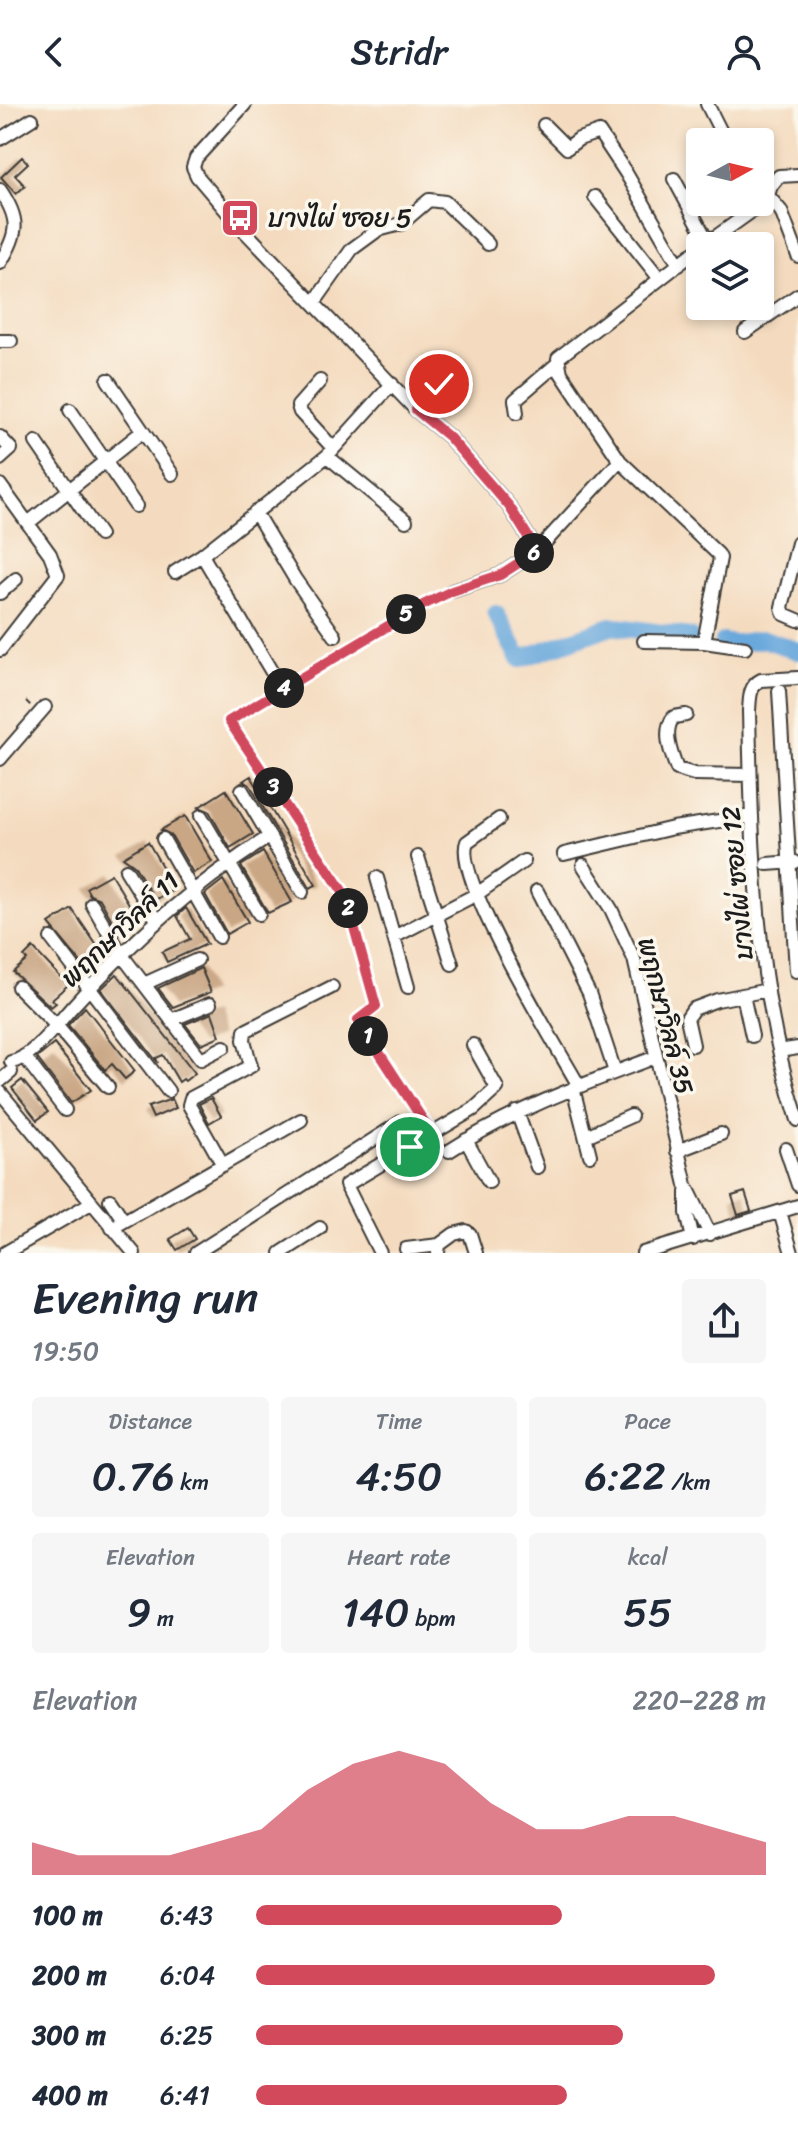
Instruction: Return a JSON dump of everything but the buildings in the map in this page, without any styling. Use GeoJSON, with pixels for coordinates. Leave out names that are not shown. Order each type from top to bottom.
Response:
{"type":"FeatureCollection","features":[{"type":"Feature","properties":{"kind":"street"},"geometry":{"type":"LineString","coordinates":[[245,104],[196,158],[193,167],[197,176],[236,222],[416,410],[449,437],[509,506],[537,551]]}},
{"type":"Feature","properties":{"kind":"street"},"geometry":{"type":"LineString","coordinates":[[707,104],[719,128]]}},
{"type":"Feature","properties":{"kind":"street"},"geometry":{"type":"LineString","coordinates":[[0,139],[32,119]]}},
{"type":"Feature","properties":{"kind":"street"},"geometry":{"type":"LineString","coordinates":[[544,125],[567,148],[579,139],[599,132],[679,265]]}},
{"type":"Feature","properties":{"kind":"street"},"geometry":{"type":"LineString","coordinates":[[774,182],[779,176],[798,175]]}},
{"type":"Feature","properties":{"kind":"street"},"geometry":{"type":"LineString","coordinates":[[674,179],[697,232]]}},
{"type":"Feature","properties":{"kind":"street"},"geometry":{"type":"LineString","coordinates":[[0,190],[12,207],[16,226],[12,245],[0,263]]}},
{"type":"Feature","properties":{"kind":"street"},"geometry":{"type":"LineString","coordinates":[[595,197],[660,279]]}},
{"type":"Feature","properties":{"kind":"street"},"geometry":{"type":"LineString","coordinates":[[314,303],[352,249],[378,230],[401,224],[429,200],[445,202],[488,244]]}},
{"type":"Feature","properties":{"kind":"street"},"geometry":{"type":"LineString","coordinates":[[774,203],[781,211],[798,256]]}},
{"type":"Feature","properties":{"kind":"street"},"geometry":{"type":"LineString","coordinates":[[720,232],[741,216]]}},
{"type":"Feature","properties":{"kind":"street"},"geometry":{"type":"LineString","coordinates":[[517,413],[515,400],[558,363],[562,355],[686,259]]}},
{"type":"Feature","properties":{"kind":"street"},"geometry":{"type":"LineString","coordinates":[[745,332],[798,295]]}},
{"type":"Feature","properties":{"kind":"street"},"geometry":{"type":"LineString","coordinates":[[558,363],[561,373],[620,461],[718,554],[719,566],[704,637]]}},
{"type":"Feature","properties":{"kind":"street"},"geometry":{"type":"LineString","coordinates":[[108,380],[172,474]]}},
{"type":"Feature","properties":{"kind":"street"},"geometry":{"type":"LineString","coordinates":[[320,381],[298,406],[300,412],[330,452],[406,521]]}},
{"type":"Feature","properties":{"kind":"street"},"geometry":{"type":"LineString","coordinates":[[175,572],[202,555],[330,452],[392,384]]}},
{"type":"Feature","properties":{"kind":"street"},"geometry":{"type":"LineString","coordinates":[[416,410],[439,384]]}},
{"type":"Feature","properties":{"kind":"street"},"geometry":{"type":"LineString","coordinates":[[70,410],[136,506]]}},
{"type":"Feature","properties":{"kind":"street"},"geometry":{"type":"LineString","coordinates":[[28,523],[143,431]]}},
{"type":"Feature","properties":{"kind":"street"},"geometry":{"type":"LineString","coordinates":[[0,437],[11,449],[0,459]]}},
{"type":"Feature","properties":{"kind":"street"},"geometry":{"type":"LineString","coordinates":[[36,442],[100,535]]}},
{"type":"Feature","properties":{"kind":"street"},"geometry":{"type":"LineString","coordinates":[[452,591],[500,575],[537,551],[620,461]]}},
{"type":"Feature","properties":{"kind":"street"},"geometry":{"type":"LineString","coordinates":[[0,485],[50,554],[58,575],[0,650]]}},
{"type":"Feature","properties":{"kind":"street"},"geometry":{"type":"LineString","coordinates":[[255,512],[295,579],[335,636]]}},
{"type":"Feature","properties":{"kind":"street"},"geometry":{"type":"LineString","coordinates":[[798,543],[782,607],[784,614],[798,620]]}},
{"type":"Feature","properties":{"kind":"street"},"geometry":{"type":"LineString","coordinates":[[202,555],[273,674]]}},
{"type":"Feature","properties":{"kind":"street"},"geometry":{"type":"LineString","coordinates":[[0,593],[16,579]]}},
{"type":"Feature","properties":{"kind":"street"},"geometry":{"type":"LineString","coordinates":[[644,641],[704,637],[745,648]]}},
{"type":"Feature","properties":{"kind":"street","name":"บางไผ่ ซอย 12"},"geometry":{"type":"LineString","coordinates":[[798,678],[761,680],[752,687],[749,711],[755,878],[768,990],[774,1032],[798,1120]]}},
{"type":"Feature","properties":{"kind":"street"},"geometry":{"type":"LineString","coordinates":[[779,691],[794,862],[796,971]]}},
{"type":"Feature","properties":{"kind":"street"},"geometry":{"type":"LineString","coordinates":[[0,759],[45,707]]}},
{"type":"Feature","properties":{"kind":"street"},"geometry":{"type":"LineString","coordinates":[[686,715],[674,717],[669,724],[668,738],[677,769],[694,774],[750,775]]}},
{"type":"Feature","properties":{"kind":"street"},"geometry":{"type":"LineString","coordinates":[[242,790],[302,892]]}},
{"type":"Feature","properties":{"kind":"street"},"geometry":{"type":"LineString","coordinates":[[201,816],[259,914]]}},
{"type":"Feature","properties":{"kind":"street"},"geometry":{"type":"LineString","coordinates":[[564,854],[673,828],[752,816]]}},
{"type":"Feature","properties":{"kind":"street"},"geometry":{"type":"LineString","coordinates":[[499,819],[465,845],[466,860],[477,894],[502,948],[576,1087],[590,1155]]}},
{"type":"Feature","properties":{"kind":"street","name":"พฤกษาวิลล์ 11"},"geometry":{"type":"LineString","coordinates":[[0,1081],[12,1065],[56,1025],[157,920],[191,890],[269,837]]}},
{"type":"Feature","properties":{"kind":"street"},"geometry":{"type":"LineString","coordinates":[[163,839],[219,937]]}},
{"type":"Feature","properties":{"kind":"street"},"geometry":{"type":"LineString","coordinates":[[418,857],[452,964]]}},
{"type":"Feature","properties":{"kind":"street"},"geometry":{"type":"LineString","coordinates":[[394,937],[477,894],[524,861]]}},
{"type":"Feature","properties":{"kind":"street"},"geometry":{"type":"LineString","coordinates":[[767,864],[794,862]]}},
{"type":"Feature","properties":{"kind":"street","name":"พฤกษาวิลล์ 35"},"geometry":{"type":"LineString","coordinates":[[583,865],[611,909],[629,947],[642,988],[686,1185],[710,1234]]}},
{"type":"Feature","properties":{"kind":"street"},"geometry":{"type":"LineString","coordinates":[[126,870],[157,920]]}},
{"type":"Feature","properties":{"kind":"street"},"geometry":{"type":"LineString","coordinates":[[377,878],[408,987]]}},
{"type":"Feature","properties":{"kind":"street"},"geometry":{"type":"LineString","coordinates":[[537,891],[589,993],[615,1072]]}},
{"type":"Feature","properties":{"kind":"street"},"geometry":{"type":"LineString","coordinates":[[92,904],[121,954],[204,1062],[224,1047]]}},
{"type":"Feature","properties":{"kind":"street"},"geometry":{"type":"LineString","coordinates":[[51,938],[168,1091]]}},
{"type":"Feature","properties":{"kind":"street"},"geometry":{"type":"LineString","coordinates":[[144,984],[197,960]]}},
{"type":"Feature","properties":{"kind":"street"},"geometry":{"type":"LineString","coordinates":[[18,987],[56,1025],[108,1087]]}},
{"type":"Feature","properties":{"kind":"street"},"geometry":{"type":"LineString","coordinates":[[223,1165],[189,1105],[191,1098],[251,1066],[244,1040],[245,1031],[332,987]]}},
{"type":"Feature","properties":{"kind":"street"},"geometry":{"type":"LineString","coordinates":[[693,1045],[687,1018],[693,1009],[768,990]]}},
{"type":"Feature","properties":{"kind":"street"},"geometry":{"type":"LineString","coordinates":[[743,995],[752,1036]]}},
{"type":"Feature","properties":{"kind":"street"},"geometry":{"type":"LineString","coordinates":[[171,1020],[210,1004]]}},
{"type":"Feature","properties":{"kind":"street"},"geometry":{"type":"LineString","coordinates":[[380,1253],[346,1185],[474,1109],[497,1088],[473,1045]]}},
{"type":"Feature","properties":{"kind":"street"},"geometry":{"type":"LineString","coordinates":[[449,1151],[517,1112],[656,1057]]}},
{"type":"Feature","properties":{"kind":"street"},"geometry":{"type":"LineString","coordinates":[[12,1065],[65,1110]]}},
{"type":"Feature","properties":{"kind":"street"},"geometry":{"type":"LineString","coordinates":[[0,1092],[134,1253]]}},
{"type":"Feature","properties":{"kind":"street"},"geometry":{"type":"LineString","coordinates":[[517,1112],[537,1167]]}},
{"type":"Feature","properties":{"kind":"street"},"geometry":{"type":"LineString","coordinates":[[586,1136],[631,1116]]}},
{"type":"Feature","properties":{"kind":"street"},"geometry":{"type":"LineString","coordinates":[[112,1228],[301,1120]]}},
{"type":"Feature","properties":{"kind":"street"},"geometry":{"type":"LineString","coordinates":[[196,1253],[401,1122]]}},
{"type":"Feature","properties":{"kind":"street"},"geometry":{"type":"LineString","coordinates":[[677,1151],[721,1134]]}},
{"type":"Feature","properties":{"kind":"street"},"geometry":{"type":"LineString","coordinates":[[466,1140],[489,1182]]}},
{"type":"Feature","properties":{"kind":"street"},"geometry":{"type":"LineString","coordinates":[[786,1149],[798,1185]]}},
{"type":"Feature","properties":{"kind":"street","name":"พฤกษาวิลล์ 35"},"geometry":{"type":"LineString","coordinates":[[686,1185],[687,1213],[693,1239]]}},
{"type":"Feature","properties":{"kind":"street"},"geometry":{"type":"LineString","coordinates":[[110,1200],[124,1221]]}},
{"type":"Feature","properties":{"kind":"street"},"geometry":{"type":"LineString","coordinates":[[5,1253],[91,1203]]}},
{"type":"Feature","properties":{"kind":"street"},"geometry":{"type":"LineString","coordinates":[[643,1253],[798,1206]]}},
{"type":"Feature","properties":{"kind":"street"},"geometry":{"type":"LineString","coordinates":[[780,1212],[792,1253]]}},
{"type":"Feature","properties":{"kind":"street"},"geometry":{"type":"LineString","coordinates":[[281,1253],[320,1228]]}},
{"type":"Feature","properties":{"kind":"street"},"geometry":{"type":"LineString","coordinates":[[406,1249],[439,1249],[454,1234],[466,1231],[470,1234],[476,1253]]}},
{"type":"Feature","properties":{"kind":"path"},"geometry":{"type":"LineString","coordinates":[[432,1134],[358,1020],[376,1006],[345,895],[229,721],[423,605],[452,591]]}},
{"type":"Feature","properties":{"kind":"waterway"},"geometry":{"type":"LineString","coordinates":[[496,614],[520,659],[611,626],[690,637]]}},
{"type":"Feature","properties":{"kind":"waterway"},"geometry":{"type":"LineString","coordinates":[[723,642],[733,644],[764,639],[798,651]]}},
{"type":"Feature","properties":{"kind":"place","name":"บางไผ่ ซอย 5"},"geometry":{"type":"Point","coordinates":[240,218]}},
{"type":"Feature","properties":{"kind":"route"},"geometry":{"type":"LineString","coordinates":[[410,1147],[432,1134],[358,1020],[376,1006],[345,895],[229,721],[423,605],[452,591],[500,575],[537,551],[509,506],[449,437],[416,410],[439,384]]}}]}
